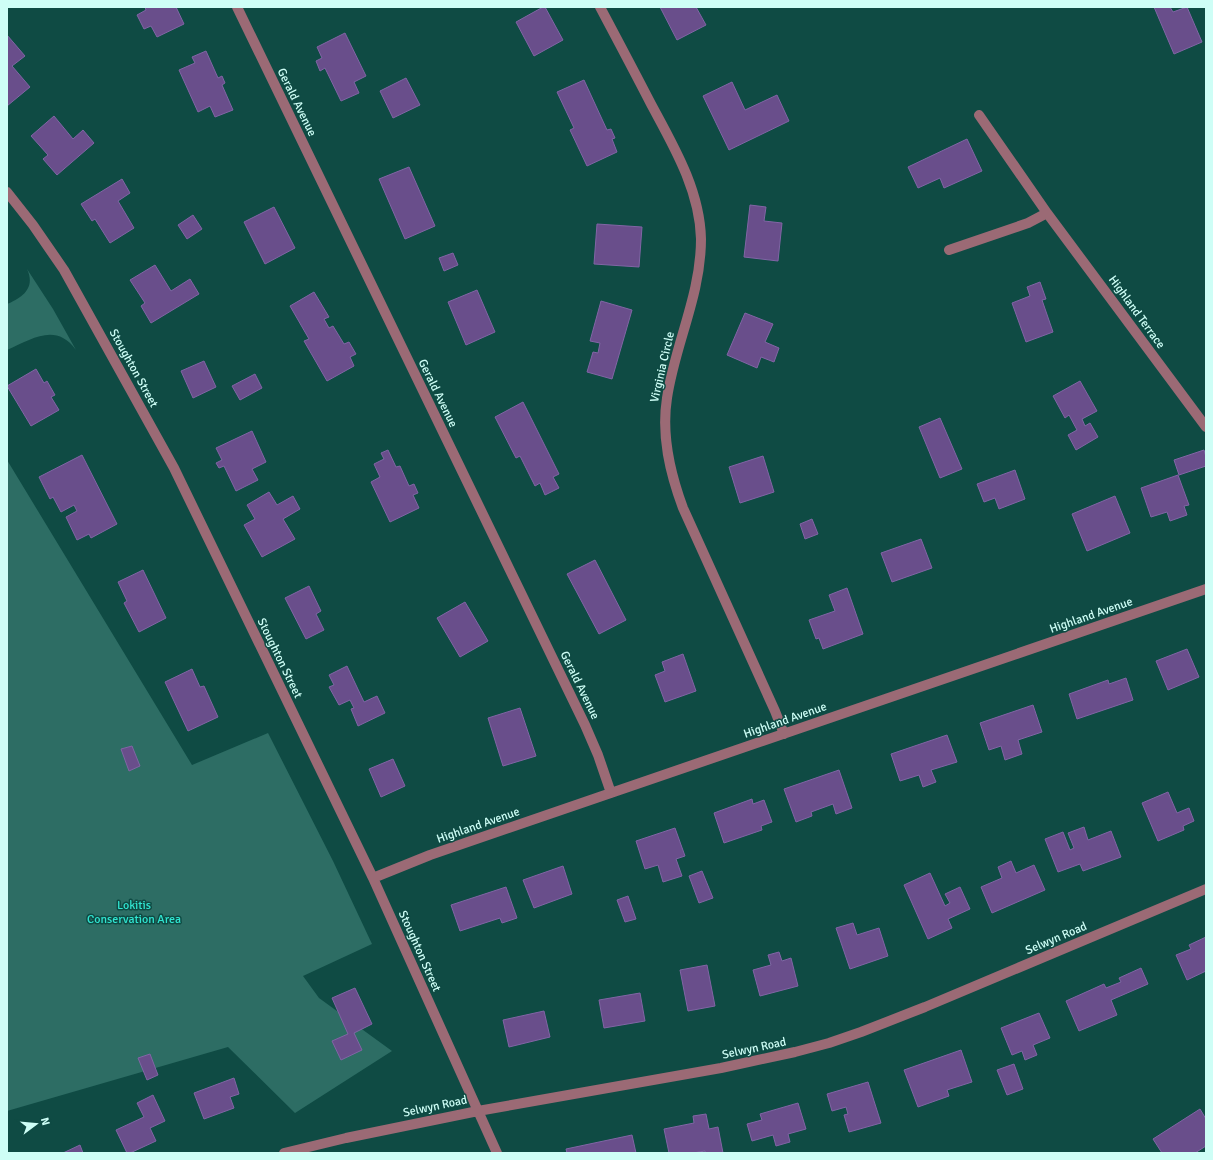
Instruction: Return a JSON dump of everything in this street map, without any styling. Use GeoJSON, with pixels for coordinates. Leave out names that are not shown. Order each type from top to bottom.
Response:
{"type":"FeatureCollection","features":[{"type":"Feature","properties":{"kind":"street","name":"Gerald Avenue"},"geometry":{"type":"LineString","coordinates":[[237,7],[585,725],[598,756],[610,793]]}},
{"type":"Feature","properties":{"kind":"street","name":"Virginia Circle"},"geometry":{"type":"LineString","coordinates":[[600,7],[683,166],[695,202],[699,220],[701,238],[698,275],[674,363],[666,399],[665,434],[671,471],[684,508],[784,734]]}},
{"type":"Feature","properties":{"kind":"street","name":"Highland Terrace"},"geometry":{"type":"LineString","coordinates":[[979,116],[1047,213],[1206,427]]}},
{"type":"Feature","properties":{"kind":"street","name":"Stoughton Street"},"geometry":{"type":"LineString","coordinates":[[7,192],[34,225],[64,270],[159,440],[373,878],[497,1153]]}},
{"type":"Feature","properties":{"kind":"street"},"geometry":{"type":"LineString","coordinates":[[949,250],[1028,223],[1047,213]]}},
{"type":"Feature","properties":{"kind":"street","name":"Highland Avenue"},"geometry":{"type":"LineString","coordinates":[[373,878],[430,855],[1206,589]]}},
{"type":"Feature","properties":{"kind":"street","name":"Selwyn Road"},"geometry":{"type":"LineString","coordinates":[[284,1153],[346,1138],[478,1111],[721,1068],[829,1043],[924,1007],[1206,889]]}},
{"type":"Feature","properties":{"kind":"green space"},"geometry":{"type":"Polygon","coordinates":[[[27,269],[53,309],[76,350],[60,337],[43,335],[7,350],[7,304],[18,299],[29,287],[30,282],[27,269]]]}},
{"type":"Feature","properties":{"kind":"green space","name":"Lokitis Conservation Area"},"geometry":{"type":"Polygon","coordinates":[[[7,460],[192,765],[268,733],[333,861],[372,944],[303,976],[319,998],[392,1051],[295,1113],[228,1047],[7,1111],[7,460]]]}},
{"type":"Feature","properties":{"kind":"building"},"geometry":{"type":"Polygon","coordinates":[[[145,7],[176,7],[184,24],[157,37],[151,26],[144,29],[137,15],[146,10],[145,7]]]}},
{"type":"Feature","properties":{"kind":"building"},"geometry":{"type":"Polygon","coordinates":[[[545,7],[563,40],[534,56],[516,22],[545,7]]]}},
{"type":"Feature","properties":{"kind":"building"},"geometry":{"type":"Polygon","coordinates":[[[660,7],[696,7],[706,25],[677,40],[660,7]]]}},
{"type":"Feature","properties":{"kind":"building"},"geometry":{"type":"Polygon","coordinates":[[[1154,7],[1170,7],[1173,12],[1187,7],[1202,42],[1174,54],[1154,7]]]}},
{"type":"Feature","properties":{"kind":"building"},"geometry":{"type":"Polygon","coordinates":[[[345,33],[366,76],[354,82],[359,93],[341,101],[325,68],[320,71],[316,61],[322,58],[317,47],[345,33]]]}},
{"type":"Feature","properties":{"kind":"building"},"geometry":{"type":"Polygon","coordinates":[[[7,35],[25,56],[12,66],[30,87],[7,106],[7,35]]]}},
{"type":"Feature","properties":{"kind":"building"},"geometry":{"type":"Polygon","coordinates":[[[206,51],[218,78],[222,76],[225,83],[222,85],[233,110],[215,117],[210,106],[198,112],[179,70],[195,63],[192,57],[206,51]]]}},
{"type":"Feature","properties":{"kind":"building"},"geometry":{"type":"Polygon","coordinates":[[[406,78],[420,105],[393,118],[380,91],[406,78]]]}},
{"type":"Feature","properties":{"kind":"building"},"geometry":{"type":"Polygon","coordinates":[[[584,80],[607,130],[611,129],[615,138],[612,139],[617,152],[587,166],[570,130],[574,128],[557,92],[584,80]]]}},
{"type":"Feature","properties":{"kind":"building"},"geometry":{"type":"Polygon","coordinates":[[[732,82],[745,110],[777,95],[789,121],[729,150],[703,96],[732,82]]]}},
{"type":"Feature","properties":{"kind":"building"},"geometry":{"type":"Polygon","coordinates":[[[54,116],[73,139],[83,130],[94,143],[57,175],[43,159],[48,155],[31,136],[54,116]]]}},
{"type":"Feature","properties":{"kind":"building"},"geometry":{"type":"Polygon","coordinates":[[[967,139],[982,171],[944,188],[940,178],[918,188],[908,167],[967,139]]]}},
{"type":"Feature","properties":{"kind":"building"},"geometry":{"type":"Polygon","coordinates":[[[409,167],[435,226],[405,239],[379,179],[409,167]]]}},
{"type":"Feature","properties":{"kind":"building"},"geometry":{"type":"Polygon","coordinates":[[[122,179],[130,193],[118,201],[134,228],[110,243],[95,219],[92,221],[81,204],[122,179]]]}},
{"type":"Feature","properties":{"kind":"building"},"geometry":{"type":"Polygon","coordinates":[[[750,205],[766,207],[764,221],[782,223],[778,261],[744,257],[750,205]]]}},
{"type":"Feature","properties":{"kind":"building"},"geometry":{"type":"Polygon","coordinates":[[[274,207],[295,248],[265,264],[244,222],[274,207]]]}},
{"type":"Feature","properties":{"kind":"building"},"geometry":{"type":"Polygon","coordinates":[[[193,215],[202,229],[187,239],[178,225],[193,215]]]}},
{"type":"Feature","properties":{"kind":"building"},"geometry":{"type":"Polygon","coordinates":[[[597,224],[642,227],[639,267],[594,264],[597,224]]]}},
{"type":"Feature","properties":{"kind":"building"},"geometry":{"type":"Polygon","coordinates":[[[453,253],[458,265],[444,271],[439,258],[453,253]]]}},
{"type":"Feature","properties":{"kind":"building"},"geometry":{"type":"Polygon","coordinates":[[[155,265],[171,291],[190,279],[199,294],[151,323],[141,306],[145,303],[130,280],[155,265]]]}},
{"type":"Feature","properties":{"kind":"building"},"geometry":{"type":"Polygon","coordinates":[[[1040,282],[1046,299],[1042,300],[1053,332],[1026,342],[1012,303],[1030,296],[1027,287],[1040,282]]]}},
{"type":"Feature","properties":{"kind":"building"},"geometry":{"type":"Polygon","coordinates":[[[477,290],[495,332],[466,345],[448,302],[477,290]]]}},
{"type":"Feature","properties":{"kind":"building"},"geometry":{"type":"Polygon","coordinates":[[[314,292],[329,317],[324,319],[329,328],[333,326],[344,344],[349,342],[356,354],[350,357],[354,366],[327,381],[304,341],[309,339],[290,306],[314,292]]]}},
{"type":"Feature","properties":{"kind":"building"},"geometry":{"type":"Polygon","coordinates":[[[601,301],[632,310],[612,379],[587,372],[593,352],[598,353],[600,343],[590,341],[601,301]]]}},
{"type":"Feature","properties":{"kind":"building"},"geometry":{"type":"Polygon","coordinates":[[[745,313],[773,324],[765,342],[779,348],[774,362],[761,357],[757,368],[727,355],[745,313]]]}},
{"type":"Feature","properties":{"kind":"building"},"geometry":{"type":"Polygon","coordinates":[[[204,361],[216,387],[193,398],[181,371],[204,361]]]}},
{"type":"Feature","properties":{"kind":"building"},"geometry":{"type":"Polygon","coordinates":[[[36,369],[44,383],[47,381],[55,395],[51,397],[59,410],[31,426],[7,386],[36,369]]]}},
{"type":"Feature","properties":{"kind":"building"},"geometry":{"type":"Polygon","coordinates":[[[255,374],[262,388],[240,400],[232,386],[255,374]]]}},
{"type":"Feature","properties":{"kind":"building"},"geometry":{"type":"Polygon","coordinates":[[[1080,381],[1097,411],[1082,419],[1085,426],[1090,423],[1098,437],[1076,450],[1068,435],[1077,430],[1069,415],[1065,418],[1053,396],[1080,381]]]}},
{"type":"Feature","properties":{"kind":"building"},"geometry":{"type":"Polygon","coordinates":[[[523,402],[559,474],[553,477],[559,488],[545,495],[540,483],[535,486],[520,456],[516,458],[495,417],[523,402]]]}},
{"type":"Feature","properties":{"kind":"building"},"geometry":{"type":"Polygon","coordinates":[[[940,418],[962,469],[940,478],[919,427],[940,418]]]}},
{"type":"Feature","properties":{"kind":"building"},"geometry":{"type":"Polygon","coordinates":[[[252,431],[266,462],[252,469],[258,480],[236,491],[224,466],[219,468],[216,463],[222,460],[216,448],[252,431]]]}},
{"type":"Feature","properties":{"kind":"building"},"geometry":{"type":"Polygon","coordinates":[[[388,450],[396,467],[400,466],[409,486],[414,484],[418,493],[413,495],[419,508],[390,522],[371,482],[380,477],[374,464],[384,459],[381,453],[388,450]]]}},
{"type":"Feature","properties":{"kind":"building"},"geometry":{"type":"Polygon","coordinates":[[[1204,450],[1206,466],[1179,475],[1174,460],[1204,450]]]}},
{"type":"Feature","properties":{"kind":"building"},"geometry":{"type":"Polygon","coordinates":[[[82,455],[117,524],[91,538],[89,534],[77,540],[66,517],[77,511],[74,505],[61,512],[53,497],[50,499],[39,477],[82,455]]]}},
{"type":"Feature","properties":{"kind":"building"},"geometry":{"type":"Polygon","coordinates":[[[763,456],[774,492],[740,503],[729,467],[763,456]]]}},
{"type":"Feature","properties":{"kind":"building"},"geometry":{"type":"Polygon","coordinates":[[[1015,470],[1025,499],[999,509],[995,498],[984,502],[977,484],[1015,470]]]}},
{"type":"Feature","properties":{"kind":"building"},"geometry":{"type":"Polygon","coordinates":[[[1178,475],[1189,505],[1184,506],[1187,515],[1170,521],[1167,512],[1151,517],[1141,488],[1178,475]]]}},
{"type":"Feature","properties":{"kind":"building"},"geometry":{"type":"Polygon","coordinates":[[[269,492],[277,505],[293,496],[300,509],[283,519],[295,539],[262,557],[244,525],[255,519],[247,505],[269,492]]]}},
{"type":"Feature","properties":{"kind":"building"},"geometry":{"type":"Polygon","coordinates":[[[1115,496],[1130,533],[1087,551],[1072,514],[1115,496]]]}},
{"type":"Feature","properties":{"kind":"building"},"geometry":{"type":"Polygon","coordinates":[[[812,519],[818,534],[805,539],[800,524],[812,519]]]}},
{"type":"Feature","properties":{"kind":"building"},"geometry":{"type":"Polygon","coordinates":[[[921,539],[932,568],[892,582],[881,553],[921,539]]]}},
{"type":"Feature","properties":{"kind":"building"},"geometry":{"type":"Polygon","coordinates":[[[595,560],[626,620],[599,634],[567,574],[595,560]]]}},
{"type":"Feature","properties":{"kind":"building"},"geometry":{"type":"Polygon","coordinates":[[[143,570],[166,618],[139,632],[124,603],[127,601],[118,582],[143,570]]]}},
{"type":"Feature","properties":{"kind":"building"},"geometry":{"type":"Polygon","coordinates":[[[309,586],[321,611],[316,614],[324,630],[306,639],[285,598],[309,586]]]}},
{"type":"Feature","properties":{"kind":"building"},"geometry":{"type":"Polygon","coordinates":[[[847,588],[863,634],[823,649],[819,638],[816,639],[809,620],[835,611],[829,595],[847,588]]]}},
{"type":"Feature","properties":{"kind":"building"},"geometry":{"type":"Polygon","coordinates":[[[465,602],[488,641],[460,657],[437,618],[465,602]]]}},
{"type":"Feature","properties":{"kind":"building"},"geometry":{"type":"Polygon","coordinates":[[[1187,649],[1199,677],[1168,690],[1156,661],[1187,649]]]}},
{"type":"Feature","properties":{"kind":"building"},"geometry":{"type":"Polygon","coordinates":[[[683,654],[696,691],[665,702],[655,675],[665,671],[662,662],[683,654]]]}},
{"type":"Feature","properties":{"kind":"building"},"geometry":{"type":"Polygon","coordinates":[[[347,666],[364,702],[377,696],[385,713],[358,726],[351,709],[354,708],[350,700],[339,705],[329,687],[334,685],[329,675],[347,666]]]}},
{"type":"Feature","properties":{"kind":"building"},"geometry":{"type":"Polygon","coordinates":[[[192,669],[200,687],[204,686],[218,717],[188,731],[165,682],[192,669]]]}},
{"type":"Feature","properties":{"kind":"building"},"geometry":{"type":"Polygon","coordinates":[[[1126,678],[1133,700],[1077,719],[1069,694],[1108,680],[1109,684],[1126,678]]]}},
{"type":"Feature","properties":{"kind":"building"},"geometry":{"type":"Polygon","coordinates":[[[1033,705],[1042,732],[1018,740],[1022,754],[1005,760],[1001,746],[989,750],[980,723],[1033,705]]]}},
{"type":"Feature","properties":{"kind":"building"},"geometry":{"type":"Polygon","coordinates":[[[520,708],[536,756],[503,766],[488,718],[520,708]]]}},
{"type":"Feature","properties":{"kind":"building"},"geometry":{"type":"Polygon","coordinates":[[[947,735],[957,762],[931,770],[936,782],[923,787],[919,775],[900,781],[891,754],[947,735]]]}},
{"type":"Feature","properties":{"kind":"building"},"geometry":{"type":"Polygon","coordinates":[[[132,746],[140,766],[129,771],[121,749],[132,746]]]}},
{"type":"Feature","properties":{"kind":"building"},"geometry":{"type":"Polygon","coordinates":[[[393,759],[405,786],[381,797],[369,769],[393,759]]]}},
{"type":"Feature","properties":{"kind":"building"},"geometry":{"type":"Polygon","coordinates":[[[839,770],[852,808],[836,814],[833,804],[811,812],[812,816],[796,822],[784,789],[839,770]]]}},
{"type":"Feature","properties":{"kind":"building"},"geometry":{"type":"Polygon","coordinates":[[[1168,792],[1177,813],[1189,808],[1194,821],[1183,826],[1184,830],[1158,841],[1142,803],[1168,792]]]}},
{"type":"Feature","properties":{"kind":"building"},"geometry":{"type":"Polygon","coordinates":[[[752,799],[753,804],[764,800],[772,822],[761,826],[762,830],[724,843],[714,813],[752,799]]]}},
{"type":"Feature","properties":{"kind":"building"},"geometry":{"type":"Polygon","coordinates":[[[1084,827],[1088,840],[1111,831],[1121,857],[1083,871],[1080,864],[1058,872],[1045,839],[1063,832],[1070,850],[1074,848],[1068,833],[1084,827]]]}},
{"type":"Feature","properties":{"kind":"building"},"geometry":{"type":"Polygon","coordinates":[[[675,828],[685,856],[676,859],[682,876],[663,882],[658,865],[645,869],[636,841],[675,828]]]}},
{"type":"Feature","properties":{"kind":"building"},"geometry":{"type":"Polygon","coordinates":[[[1011,861],[1016,873],[1034,865],[1045,890],[992,913],[981,887],[1002,878],[998,867],[1011,861]]]}},
{"type":"Feature","properties":{"kind":"building"},"geometry":{"type":"Polygon","coordinates":[[[563,866],[572,894],[534,908],[523,880],[563,866]]]}},
{"type":"Feature","properties":{"kind":"building"},"geometry":{"type":"Polygon","coordinates":[[[702,871],[713,898],[699,903],[689,876],[702,871]]]}},
{"type":"Feature","properties":{"kind":"building"},"geometry":{"type":"Polygon","coordinates":[[[930,873],[945,906],[950,903],[945,894],[960,887],[970,909],[948,919],[952,928],[928,939],[904,885],[930,873]]]}},
{"type":"Feature","properties":{"kind":"building"},"geometry":{"type":"Polygon","coordinates":[[[506,887],[517,918],[502,923],[500,918],[460,931],[451,905],[506,887]]]}},
{"type":"Feature","properties":{"kind":"building"},"geometry":{"type":"Polygon","coordinates":[[[628,896],[636,919],[625,922],[617,900],[628,896]]]}},
{"type":"Feature","properties":{"kind":"building"},"geometry":{"type":"Polygon","coordinates":[[[853,923],[857,935],[879,928],[888,956],[850,969],[836,928],[853,923]]]}},
{"type":"Feature","properties":{"kind":"building"},"geometry":{"type":"Polygon","coordinates":[[[1206,937],[1206,971],[1187,980],[1176,955],[1191,949],[1189,945],[1206,937]]]}},
{"type":"Feature","properties":{"kind":"building"},"geometry":{"type":"Polygon","coordinates":[[[779,952],[782,961],[791,958],[798,986],[760,996],[753,970],[771,965],[768,955],[779,952]]]}},
{"type":"Feature","properties":{"kind":"building"},"geometry":{"type":"Polygon","coordinates":[[[707,965],[715,1006],[688,1011],[680,970],[707,965]]]}},
{"type":"Feature","properties":{"kind":"building"},"geometry":{"type":"Polygon","coordinates":[[[1141,968],[1148,984],[1111,1000],[1117,1015],[1079,1031],[1066,1001],[1104,984],[1106,988],[1121,982],[1119,978],[1141,968]]]}},
{"type":"Feature","properties":{"kind":"building"},"geometry":{"type":"Polygon","coordinates":[[[355,988],[372,1024],[354,1033],[362,1050],[341,1060],[332,1041],[348,1034],[332,998],[355,988]]]}},
{"type":"Feature","properties":{"kind":"building"},"geometry":{"type":"Polygon","coordinates":[[[640,993],[645,1021],[604,1028],[599,1000],[640,993]]]}},
{"type":"Feature","properties":{"kind":"building"},"geometry":{"type":"Polygon","coordinates":[[[544,1011],[550,1037],[509,1047],[503,1020],[544,1011]]]}},
{"type":"Feature","properties":{"kind":"building"},"geometry":{"type":"Polygon","coordinates":[[[1039,1013],[1050,1038],[1033,1045],[1037,1055],[1025,1060],[1022,1051],[1012,1055],[1001,1028],[1039,1013]]]}},
{"type":"Feature","properties":{"kind":"building"},"geometry":{"type":"Polygon","coordinates":[[[961,1050],[972,1082],[947,1090],[949,1096],[918,1107],[904,1070],[961,1050]]]}},
{"type":"Feature","properties":{"kind":"building"},"geometry":{"type":"Polygon","coordinates":[[[150,1054],[158,1075],[147,1080],[138,1058],[150,1054]]]}},
{"type":"Feature","properties":{"kind":"building"},"geometry":{"type":"Polygon","coordinates":[[[1014,1064],[1023,1089],[1007,1095],[997,1070],[1014,1064]]]}},
{"type":"Feature","properties":{"kind":"building"},"geometry":{"type":"Polygon","coordinates":[[[234,1078],[239,1094],[230,1097],[234,1108],[204,1119],[194,1093],[234,1078]]]}},
{"type":"Feature","properties":{"kind":"building"},"geometry":{"type":"Polygon","coordinates":[[[868,1082],[881,1123],[849,1132],[844,1115],[848,1114],[846,1107],[832,1111],[827,1094],[868,1082]]]}},
{"type":"Feature","properties":{"kind":"building"},"geometry":{"type":"Polygon","coordinates":[[[153,1095],[165,1121],[150,1128],[156,1141],[127,1153],[116,1130],[144,1117],[137,1103],[153,1095]]]}},
{"type":"Feature","properties":{"kind":"building"},"geometry":{"type":"Polygon","coordinates":[[[798,1103],[806,1129],[788,1134],[790,1142],[776,1146],[773,1135],[752,1141],[747,1124],[762,1120],[760,1114],[798,1103]]]}},
{"type":"Feature","properties":{"kind":"building"},"geometry":{"type":"Polygon","coordinates":[[[1200,1109],[1206,1119],[1206,1146],[1195,1153],[1162,1153],[1153,1139],[1200,1109]]]}},
{"type":"Feature","properties":{"kind":"building"},"geometry":{"type":"Polygon","coordinates":[[[706,1114],[709,1129],[718,1127],[723,1153],[705,1153],[705,1151],[693,1153],[669,1153],[664,1129],[694,1123],[693,1116],[706,1114]]]}},
{"type":"Feature","properties":{"kind":"building"},"geometry":{"type":"Polygon","coordinates":[[[632,1135],[636,1153],[567,1153],[566,1149],[632,1135]]]}},
{"type":"Feature","properties":{"kind":"building"},"geometry":{"type":"Polygon","coordinates":[[[80,1145],[83,1153],[63,1153],[80,1145]]]}}]}
